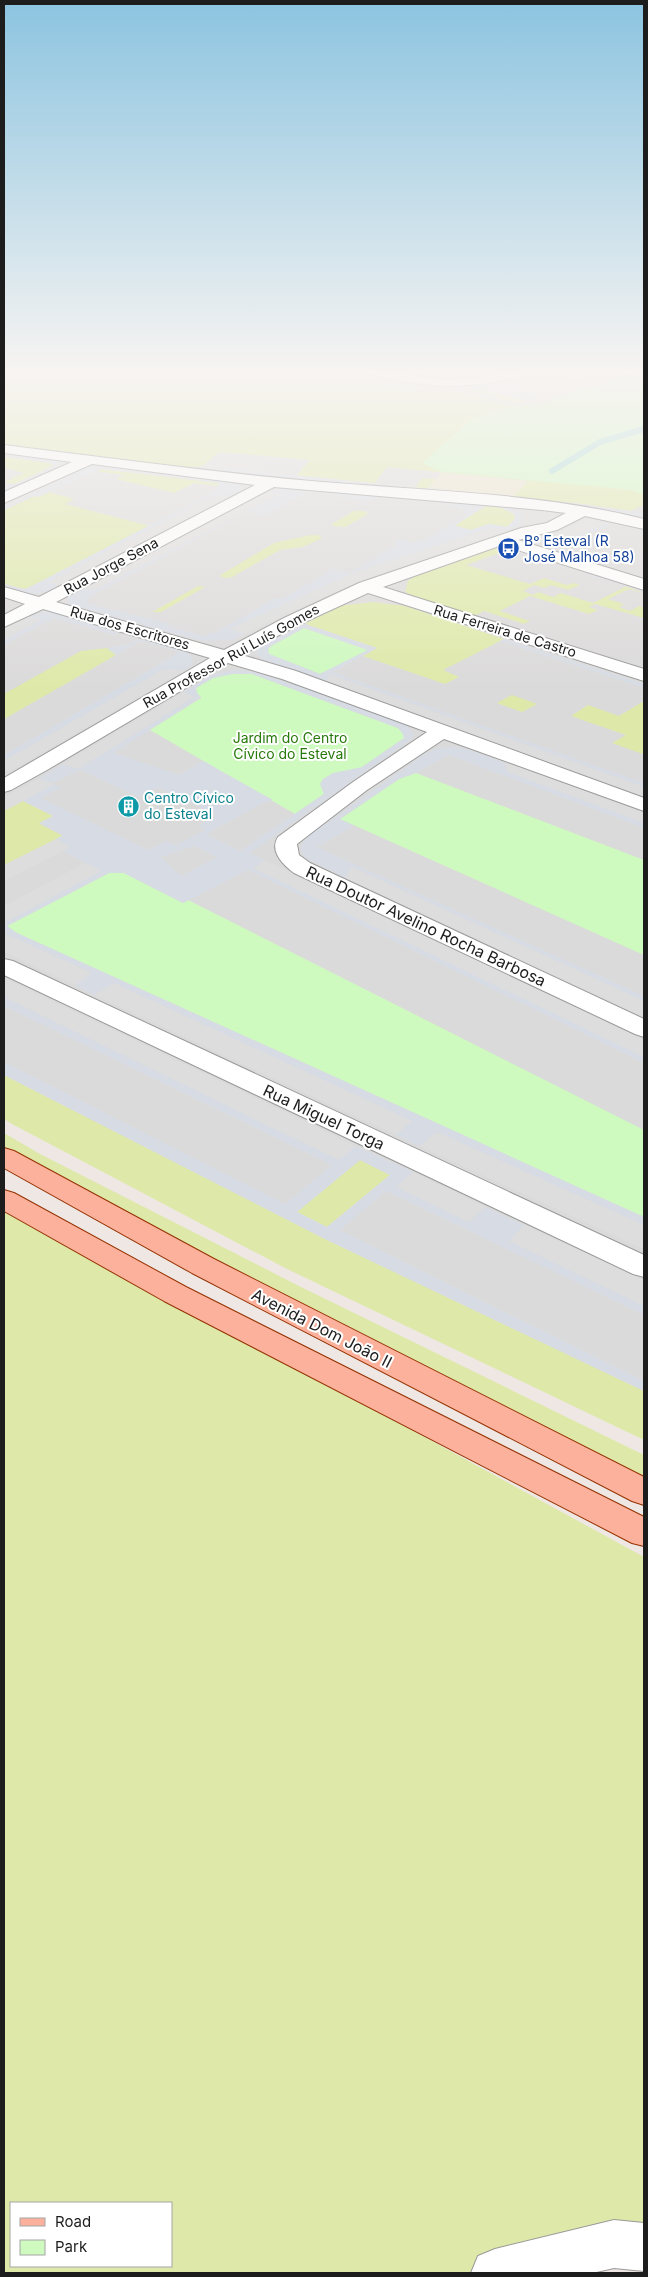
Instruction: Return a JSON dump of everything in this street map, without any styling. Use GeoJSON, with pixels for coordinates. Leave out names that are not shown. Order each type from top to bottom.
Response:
{"type":"FeatureCollection","features":[{"type":"Feature","properties":{"kind":"main road","name":"Avenida Dom João II"},"geometry":{"type":"LineString","coordinates":[[4,1157],[203,1266],[644,1492]]}},
{"type":"Feature","properties":{"kind":"main road"},"geometry":{"type":"LineString","coordinates":[[4,1199],[175,1294],[644,1533]]}},
{"type":"Feature","properties":{"kind":"street"},"geometry":{"type":"LineString","coordinates":[[4,498],[55,475]]}},
{"type":"Feature","properties":{"kind":"street"},"geometry":{"type":"LineString","coordinates":[[216,475],[272,482],[498,500],[584,510],[644,524]]}},
{"type":"Feature","properties":{"kind":"street","name":"Rua Jorge Sena"},"geometry":{"type":"LineString","coordinates":[[4,622],[272,482]]}},
{"type":"Feature","properties":{"kind":"street"},"geometry":{"type":"LineString","coordinates":[[498,500],[524,511],[530,520],[527,531]]}},
{"type":"Feature","properties":{"kind":"street","name":"Rua Professor Rui Luís Gomes"},"geometry":{"type":"LineString","coordinates":[[4,786],[226,656],[291,621],[365,587],[527,531],[551,527],[584,510]]}},
{"type":"Feature","properties":{"kind":"street"},"geometry":{"type":"LineString","coordinates":[[502,540],[644,585]]}},
{"type":"Feature","properties":{"kind":"street","name":"Rua Ferreira de Castro"},"geometry":{"type":"LineString","coordinates":[[365,587],[644,675]]}},
{"type":"Feature","properties":{"kind":"street","name":"Rua dos Escritores"},"geometry":{"type":"LineString","coordinates":[[4,592],[289,675],[644,805]]}},
{"type":"Feature","properties":{"kind":"street","name":"Rua Doutor Avelino Rocha Barbosa"},"geometry":{"type":"LineString","coordinates":[[442,731],[360,786],[291,837],[286,842],[286,852],[291,860],[302,868],[644,1029]]}},
{"type":"Feature","properties":{"kind":"street","name":"Rua Miguel Torga"},"geometry":{"type":"LineString","coordinates":[[4,966],[644,1267]]}},
{"type":"Feature","properties":{"kind":"street"},"geometry":{"type":"LineString","coordinates":[[495,2273],[614,2244],[644,2247]]}},
{"type":"Feature","properties":{"kind":"shaded area"},"geometry":{"type":"Polygon","coordinates":[[[4,475],[644,475],[644,1406],[4,1088],[4,475]]]}},
{"type":"Feature","properties":{"kind":"shaded area"},"geometry":{"type":"Polygon","coordinates":[[[33,475],[39,475],[4,492],[4,489],[33,475]]]}},
{"type":"Feature","properties":{"kind":"shaded area"},"geometry":{"type":"Polygon","coordinates":[[[64,475],[72,475],[4,507],[4,503],[64,475]]]}},
{"type":"Feature","properties":{"kind":"shaded area"},"geometry":{"type":"Polygon","coordinates":[[[72,475],[88,475],[4,510],[4,507],[72,475]]]}},
{"type":"Feature","properties":{"kind":"shaded area"},"geometry":{"type":"Polygon","coordinates":[[[154,475],[206,480],[215,477],[230,480],[242,487],[241,492],[235,496],[211,497],[48,582],[60,586],[49,592],[31,594],[4,587],[4,584],[24,589],[28,588],[210,494],[218,486],[218,483],[154,475]]]}},
{"type":"Feature","properties":{"kind":"shaded area"},"geometry":{"type":"Polygon","coordinates":[[[258,475],[296,475],[583,504],[630,511],[644,516],[644,519],[614,511],[530,500],[258,475]]]}},
{"type":"Feature","properties":{"kind":"shaded area"},"geometry":{"type":"Polygon","coordinates":[[[439,475],[473,475],[528,481],[513,497],[426,490],[439,475]]]}},
{"type":"Feature","properties":{"kind":"shaded area"},"geometry":{"type":"Polygon","coordinates":[[[288,487],[375,495],[376,498],[367,503],[312,490],[264,516],[248,512],[87,598],[90,599],[85,603],[170,624],[167,626],[205,636],[212,632],[215,633],[277,597],[282,599],[333,569],[349,573],[398,544],[394,542],[400,539],[414,543],[419,540],[423,541],[468,514],[464,512],[467,510],[415,498],[502,505],[519,512],[523,517],[522,523],[510,530],[490,528],[353,573],[229,629],[245,634],[233,640],[206,641],[194,639],[72,605],[66,600],[70,595],[81,589],[97,589],[278,495],[276,493],[265,493],[288,487]],[[486,506],[454,526],[471,530],[489,524],[507,527],[515,519],[514,514],[502,508],[486,506]]]}},
{"type":"Feature","properties":{"kind":"shaded area"},"geometry":{"type":"Polygon","coordinates":[[[264,493],[277,493],[278,495],[97,589],[81,589],[264,493]]]}},
{"type":"Feature","properties":{"kind":"shaded area"},"geometry":{"type":"Polygon","coordinates":[[[235,496],[60,586],[47,582],[211,497],[235,496]]]}},
{"type":"Feature","properties":{"kind":"shaded area"},"geometry":{"type":"Polygon","coordinates":[[[596,517],[613,522],[606,523],[551,547],[550,551],[531,545],[590,518],[596,517]]]}},
{"type":"Feature","properties":{"kind":"shaded area"},"geometry":{"type":"Polygon","coordinates":[[[616,522],[644,528],[644,531],[613,523],[553,550],[644,581],[550,551],[551,547],[606,523],[616,522]]]}},
{"type":"Feature","properties":{"kind":"shaded area"},"geometry":{"type":"Polygon","coordinates":[[[490,528],[510,530],[378,574],[301,606],[245,634],[228,630],[280,604],[353,573],[490,528]]]}},
{"type":"Feature","properties":{"kind":"shaded area"},"geometry":{"type":"Polygon","coordinates":[[[517,549],[644,590],[644,592],[596,577],[593,578],[588,576],[590,574],[544,560],[541,561],[517,551],[517,549]]]}},
{"type":"Feature","properties":{"kind":"shaded area"},"geometry":{"type":"Polygon","coordinates":[[[45,612],[55,612],[118,633],[115,635],[54,618],[4,645],[4,640],[39,621],[40,617],[27,617],[45,612]]]}},
{"type":"Feature","properties":{"kind":"shaded area"},"geometry":{"type":"Polygon","coordinates":[[[27,617],[40,617],[39,621],[4,640],[4,629],[27,617]]]}},
{"type":"Feature","properties":{"kind":"shaded area"},"geometry":{"type":"Polygon","coordinates":[[[305,624],[377,648],[333,672],[644,783],[644,787],[330,674],[326,682],[266,661],[257,654],[257,649],[305,624]],[[304,628],[268,649],[269,654],[320,674],[368,650],[304,628]]]}},
{"type":"Feature","properties":{"kind":"shaded area"},"geometry":{"type":"Polygon","coordinates":[[[144,637],[182,648],[193,657],[192,664],[185,670],[164,669],[4,761],[4,755],[180,652],[141,641],[116,655],[107,648],[128,644],[144,637]]]}},
{"type":"Feature","properties":{"kind":"shaded area"},"geometry":{"type":"Polygon","coordinates":[[[504,639],[644,684],[644,688],[500,641],[504,639]]]}},
{"type":"Feature","properties":{"kind":"shaded area"},"geometry":{"type":"Polygon","coordinates":[[[164,669],[185,670],[4,775],[4,761],[164,669]]]}},
{"type":"Feature","properties":{"kind":"shaded area"},"geometry":{"type":"Polygon","coordinates":[[[234,670],[257,672],[406,724],[414,734],[412,739],[250,853],[265,860],[253,868],[644,1057],[644,1063],[248,870],[183,903],[124,873],[109,873],[7,926],[17,933],[644,1217],[644,1225],[437,1132],[419,1146],[396,1135],[412,1121],[114,983],[94,995],[75,985],[92,973],[4,933],[4,923],[101,871],[63,851],[70,847],[56,839],[63,835],[39,823],[53,816],[23,801],[54,784],[61,788],[41,798],[148,850],[166,841],[176,845],[205,830],[198,826],[217,815],[159,788],[138,797],[81,770],[52,783],[38,779],[63,764],[78,769],[195,697],[183,692],[212,675],[234,670]],[[232,674],[213,678],[196,688],[197,693],[201,697],[114,753],[179,775],[203,761],[273,800],[261,804],[206,834],[240,851],[324,794],[320,784],[323,779],[333,773],[362,767],[404,738],[398,728],[252,674],[232,674]],[[194,846],[161,857],[181,876],[217,857],[194,846]]]}},
{"type":"Feature","properties":{"kind":"shaded area"},"geometry":{"type":"Polygon","coordinates":[[[330,674],[644,787],[644,797],[326,682],[330,674]]]}},
{"type":"Feature","properties":{"kind":"shaded area"},"geometry":{"type":"Polygon","coordinates":[[[183,692],[195,696],[78,769],[63,764],[183,692]]]}},
{"type":"Feature","properties":{"kind":"shaded area"},"geometry":{"type":"Polygon","coordinates":[[[448,747],[464,748],[504,762],[507,772],[644,823],[644,828],[448,755],[416,773],[399,779],[340,819],[354,826],[317,847],[644,996],[644,1001],[352,867],[345,878],[304,857],[301,851],[302,844],[308,836],[426,753],[448,747]]]}},
{"type":"Feature","properties":{"kind":"shaded area"},"geometry":{"type":"Polygon","coordinates":[[[504,762],[644,813],[644,823],[507,772],[504,762]]]}},
{"type":"Feature","properties":{"kind":"shaded area"},"geometry":{"type":"Polygon","coordinates":[[[38,779],[54,784],[4,811],[4,797],[38,779]]]}},
{"type":"Feature","properties":{"kind":"shaded area"},"geometry":{"type":"Polygon","coordinates":[[[56,839],[71,847],[4,881],[4,865],[56,839]]]}},
{"type":"Feature","properties":{"kind":"shaded area"},"geometry":{"type":"Polygon","coordinates":[[[265,860],[644,1040],[644,1057],[252,868],[265,860]]]}},
{"type":"Feature","properties":{"kind":"shaded area"},"geometry":{"type":"Polygon","coordinates":[[[85,863],[101,871],[4,923],[4,906],[85,863]]]}},
{"type":"Feature","properties":{"kind":"shaded area"},"geometry":{"type":"Polygon","coordinates":[[[351,867],[644,1001],[644,1017],[345,878],[351,867]]]}},
{"type":"Feature","properties":{"kind":"shaded area"},"geometry":{"type":"Polygon","coordinates":[[[4,933],[93,974],[75,985],[4,952],[4,933]]]}},
{"type":"Feature","properties":{"kind":"shaded area"},"geometry":{"type":"Polygon","coordinates":[[[4,978],[356,1146],[339,1160],[4,997],[4,978]]]}},
{"type":"Feature","properties":{"kind":"shaded area"},"geometry":{"type":"Polygon","coordinates":[[[114,983],[412,1121],[396,1135],[94,995],[114,983]]]}},
{"type":"Feature","properties":{"kind":"shaded area"},"geometry":{"type":"Polygon","coordinates":[[[4,997],[339,1160],[356,1146],[413,1172],[396,1187],[469,1222],[485,1207],[524,1225],[509,1241],[644,1306],[644,1315],[386,1191],[340,1230],[644,1381],[644,1391],[327,1240],[4,1075],[4,1062],[285,1204],[332,1165],[4,1006],[4,997]],[[360,1160],[297,1212],[327,1227],[390,1175],[360,1160]]]}},
{"type":"Feature","properties":{"kind":"shaded area"},"geometry":{"type":"Polygon","coordinates":[[[437,1132],[644,1225],[644,1249],[419,1146],[437,1132]]]}},
{"type":"Feature","properties":{"kind":"shaded area"},"geometry":{"type":"Polygon","coordinates":[[[413,1172],[485,1207],[469,1222],[395,1187],[413,1172]]]}},
{"type":"Feature","properties":{"kind":"shaded area"},"geometry":{"type":"Polygon","coordinates":[[[524,1225],[644,1280],[644,1306],[509,1241],[524,1225]]]}},
{"type":"Feature","properties":{"kind":"green space"},"geometry":{"type":"Polygon","coordinates":[[[19,475],[33,475],[15,484],[4,482],[19,475]]]}},
{"type":"Feature","properties":{"kind":"green space"},"geometry":{"type":"Polygon","coordinates":[[[123,475],[154,475],[218,483],[218,486],[194,483],[174,493],[116,479],[123,475]]]}},
{"type":"Feature","properties":{"kind":"green space"},"geometry":{"type":"Polygon","coordinates":[[[297,475],[381,475],[375,483],[416,487],[422,478],[436,479],[426,490],[295,477],[297,475]]]}},
{"type":"Feature","properties":{"kind":"green space"},"geometry":{"type":"Polygon","coordinates":[[[470,475],[644,475],[644,505],[630,511],[513,497],[528,481],[470,475]]]}},
{"type":"Feature","properties":{"kind":"green space"},"geometry":{"type":"Polygon","coordinates":[[[476,475],[644,475],[644,494],[631,490],[476,475]]]}},
{"type":"Feature","properties":{"kind":"green space"},"geometry":{"type":"Polygon","coordinates":[[[49,492],[74,499],[65,504],[150,526],[28,588],[24,589],[4,584],[4,510],[34,496],[38,497],[49,492]]]}},
{"type":"Feature","properties":{"kind":"green space"},"geometry":{"type":"Polygon","coordinates":[[[486,506],[502,508],[514,514],[515,519],[507,527],[489,524],[471,530],[454,525],[486,506]]]}},
{"type":"Feature","properties":{"kind":"green space"},"geometry":{"type":"Polygon","coordinates":[[[354,511],[365,511],[368,514],[345,527],[333,526],[332,524],[354,511]]]}},
{"type":"Feature","properties":{"kind":"green space"},"geometry":{"type":"Polygon","coordinates":[[[310,535],[319,535],[322,538],[303,547],[280,550],[232,577],[225,578],[219,576],[274,543],[310,535]]]}},
{"type":"Feature","properties":{"kind":"green space"},"geometry":{"type":"Polygon","coordinates":[[[505,545],[518,550],[510,549],[466,565],[530,584],[544,578],[567,585],[573,583],[580,585],[568,590],[551,585],[544,588],[534,585],[523,591],[533,595],[539,592],[553,597],[561,593],[593,603],[627,586],[644,593],[629,589],[608,599],[624,604],[619,607],[630,611],[639,606],[644,608],[644,618],[595,604],[589,607],[598,610],[589,614],[530,596],[500,611],[530,621],[524,624],[484,611],[472,617],[411,597],[405,591],[408,581],[415,576],[505,545]]]}},
{"type":"Feature","properties":{"kind":"green space"},"geometry":{"type":"Polygon","coordinates":[[[198,586],[205,587],[161,612],[152,612],[198,586]]]}},
{"type":"Feature","properties":{"kind":"green space"},"geometry":{"type":"Polygon","coordinates":[[[373,602],[405,606],[504,639],[443,670],[459,677],[445,684],[363,656],[377,648],[305,624],[338,606],[373,602]]]}},
{"type":"Feature","properties":{"kind":"green space"},"geometry":{"type":"Polygon","coordinates":[[[304,628],[368,650],[320,674],[269,654],[268,649],[271,646],[304,628]]]}},
{"type":"Feature","properties":{"kind":"green space"},"geometry":{"type":"Polygon","coordinates":[[[107,648],[116,655],[4,719],[4,694],[81,651],[107,648]]]}},
{"type":"Feature","properties":{"kind":"green space","name":"Jardim do Centro Cívico do Esteval"},"geometry":{"type":"Polygon","coordinates":[[[232,674],[252,674],[398,728],[404,738],[295,814],[150,730],[201,698],[196,688],[213,678],[232,674]]]}},
{"type":"Feature","properties":{"kind":"green space"},"geometry":{"type":"Polygon","coordinates":[[[512,695],[537,704],[522,712],[497,703],[512,695]]]}},
{"type":"Feature","properties":{"kind":"green space"},"geometry":{"type":"Polygon","coordinates":[[[644,701],[643,754],[612,743],[626,735],[571,716],[588,705],[619,716],[644,701]]]}},
{"type":"Feature","properties":{"kind":"green space"},"geometry":{"type":"Polygon","coordinates":[[[416,773],[644,860],[644,955],[340,819],[399,779],[416,773]]]}},
{"type":"Feature","properties":{"kind":"green space"},"geometry":{"type":"Polygon","coordinates":[[[23,801],[54,816],[40,824],[63,836],[4,865],[4,811],[23,801]]]}},
{"type":"Feature","properties":{"kind":"green space"},"geometry":{"type":"Polygon","coordinates":[[[109,873],[124,873],[183,903],[188,900],[644,1130],[644,1217],[17,933],[7,926],[109,873]]]}},
{"type":"Feature","properties":{"kind":"green space"},"geometry":{"type":"Polygon","coordinates":[[[4,1075],[327,1240],[644,1391],[644,1440],[287,1269],[12,1124],[4,1119],[4,1075]]]}},
{"type":"Feature","properties":{"kind":"green space"},"geometry":{"type":"Polygon","coordinates":[[[4,1133],[40,1154],[301,1287],[644,1455],[644,1478],[299,1309],[30,1166],[4,1150],[4,1133]]]}},
{"type":"Feature","properties":{"kind":"green space"},"geometry":{"type":"Polygon","coordinates":[[[360,1160],[390,1175],[327,1227],[297,1212],[360,1160]]]}},
{"type":"Feature","properties":{"kind":"green space"},"geometry":{"type":"Polygon","coordinates":[[[4,1207],[644,1557],[644,2247],[613,2244],[495,2273],[4,2273],[4,1207]]]}},
{"type":"Feature","properties":{"kind":"place","name":"Bº Esteval (R José Malhoa 58)"},"geometry":{"type":"Point","coordinates":[508,549]}},
{"type":"Feature","properties":{"kind":"place","name":"Centro Cívico do Esteval"},"geometry":{"type":"Point","coordinates":[128,806]}}]}
